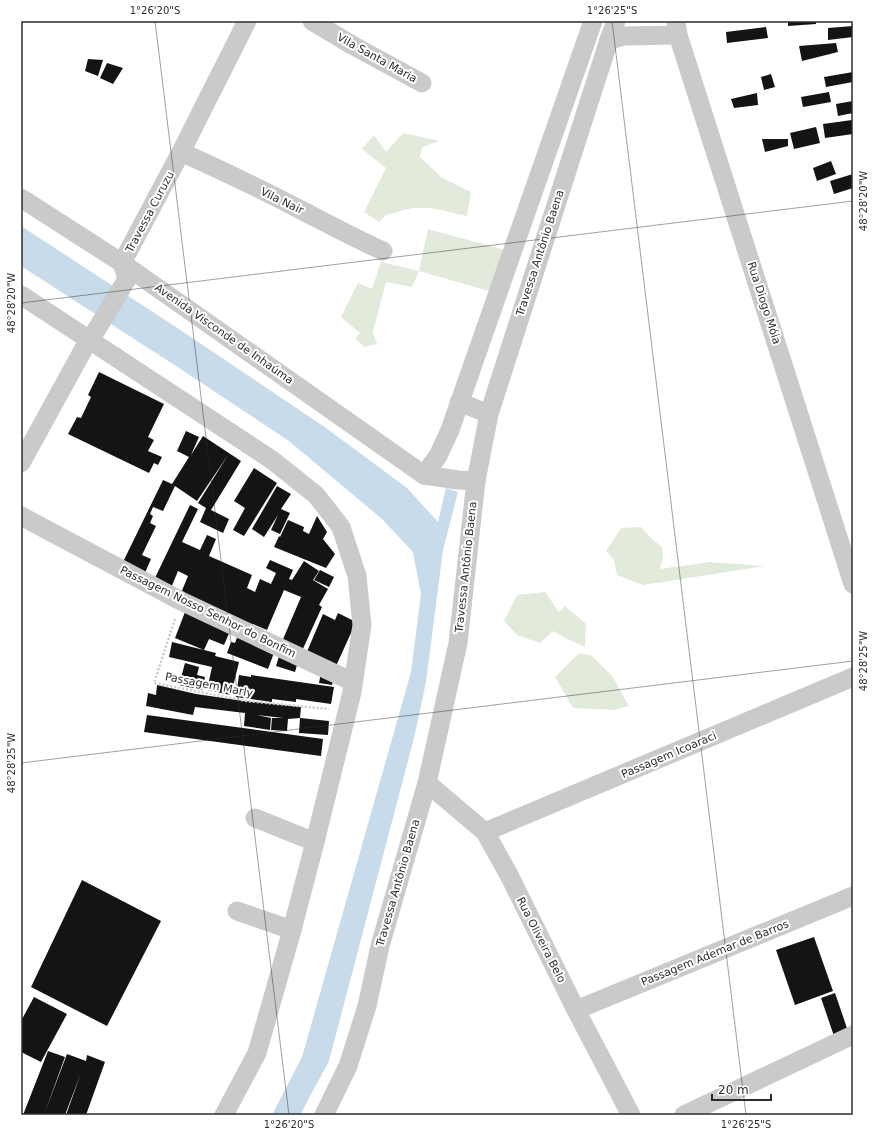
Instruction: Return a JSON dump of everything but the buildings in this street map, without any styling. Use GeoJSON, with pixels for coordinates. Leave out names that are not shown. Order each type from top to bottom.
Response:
{"type":"FeatureCollection","features":[{"type":"Feature","properties":{"kind":"street","name":"Travessa Curuzu"},"geometry":{"type":"LineString","coordinates":[[21,463],[93,335],[181,152],[247,21]]}},
{"type":"Feature","properties":{"kind":"street","name":"Vila Santa Maria"},"geometry":{"type":"LineString","coordinates":[[312,21],[352,46],[422,83]]}},
{"type":"Feature","properties":{"kind":"street"},"geometry":{"type":"LineString","coordinates":[[476,480],[458,480],[424,475],[438,456],[444,444],[593,21]]}},
{"type":"Feature","properties":{"kind":"street","name":"Travessa Antônio Baena"},"geometry":{"type":"LineString","coordinates":[[324,1115],[348,1066],[367,1006],[380,946],[427,783],[458,643],[476,480],[489,414],[616,21]]}},
{"type":"Feature","properties":{"kind":"street"},"geometry":{"type":"LineString","coordinates":[[609,40],[677,28]]}},
{"type":"Feature","properties":{"kind":"street","name":"Rua Diogo Móia"},"geometry":{"type":"LineString","coordinates":[[677,28],[853,584]]}},
{"type":"Feature","properties":{"kind":"street","name":"Vila Nair"},"geometry":{"type":"LineString","coordinates":[[181,152],[225,172],[332,227],[383,251]]}},
{"type":"Feature","properties":{"kind":"street","name":"Avenida Visconde de Inhaúma"},"geometry":{"type":"LineString","coordinates":[[21,198],[124,271],[424,475]]}},
{"type":"Feature","properties":{"kind":"street"},"geometry":{"type":"LineString","coordinates":[[21,295],[93,335],[272,460],[316,495],[340,527],[357,576],[362,625],[347,711],[315,842],[257,1053],[224,1115]]}},
{"type":"Feature","properties":{"kind":"street"},"geometry":{"type":"LineString","coordinates":[[459,402],[489,414]]}},
{"type":"Feature","properties":{"kind":"street","name":"Passagem Nosso Senhor do Bonfim"},"geometry":{"type":"LineString","coordinates":[[21,516],[181,601],[353,682]]}},
{"type":"Feature","properties":{"kind":"street","name":"Passagem Icoaraci"},"geometry":{"type":"LineString","coordinates":[[485,832],[853,677]]}},
{"type":"Feature","properties":{"kind":"street","name":"Rua Oliveira Belo"},"geometry":{"type":"LineString","coordinates":[[427,783],[485,832],[509,875],[576,1010],[631,1115]]}},
{"type":"Feature","properties":{"kind":"street"},"geometry":{"type":"LineString","coordinates":[[255,818],[315,842]]}},
{"type":"Feature","properties":{"kind":"street","name":"Passagem Ademar de Barros"},"geometry":{"type":"LineString","coordinates":[[576,1010],[853,896]]}},
{"type":"Feature","properties":{"kind":"street"},"geometry":{"type":"LineString","coordinates":[[237,911],[292,930]]}},
{"type":"Feature","properties":{"kind":"street"},"geometry":{"type":"LineString","coordinates":[[684,1115],[853,1035]]}},
{"type":"Feature","properties":{"kind":"path","name":"Passagem Marly"},"geometry":{"type":"LineString","coordinates":[[181,601],[154,683],[246,701],[347,711]]}},
{"type":"Feature","properties":{"kind":"green space"},"geometry":{"type":"Polygon","coordinates":[[[403,133],[440,141],[422,147],[420,157],[441,177],[471,192],[467,216],[432,208],[412,208],[386,215],[379,222],[364,212],[386,168],[362,149],[374,135],[386,152],[403,133]]]}},
{"type":"Feature","properties":{"kind":"green space"},"geometry":{"type":"Polygon","coordinates":[[[428,229],[508,251],[489,291],[419,271],[428,229]]]}},
{"type":"Feature","properties":{"kind":"green space"},"geometry":{"type":"Polygon","coordinates":[[[381,262],[419,271],[412,287],[386,282],[373,332],[377,344],[365,347],[355,339],[360,333],[341,317],[358,283],[372,289],[381,262]]]}},
{"type":"Feature","properties":{"kind":"green space"},"geometry":{"type":"Polygon","coordinates":[[[641,527],[662,547],[663,557],[660,569],[710,562],[765,566],[643,585],[617,575],[614,560],[606,551],[621,528],[641,527]]]}},
{"type":"Feature","properties":{"kind":"green space"},"geometry":{"type":"Polygon","coordinates":[[[545,592],[559,612],[565,606],[586,624],[585,647],[553,631],[540,643],[517,635],[504,621],[517,595],[545,592]]]}},
{"type":"Feature","properties":{"kind":"green space"},"geometry":{"type":"Polygon","coordinates":[[[579,653],[592,656],[612,676],[629,706],[613,710],[573,708],[555,677],[579,653]]]}},
{"type":"Feature","properties":{"kind":"water"},"geometry":{"type":"Polygon","coordinates":[[[21,226],[182,331],[326,428],[407,488],[438,522],[446,488],[458,492],[443,550],[426,682],[414,738],[329,1061],[300,1115],[272,1115],[302,1057],[411,672],[421,594],[413,552],[382,519],[289,441],[21,266],[21,226]]]}}]}
